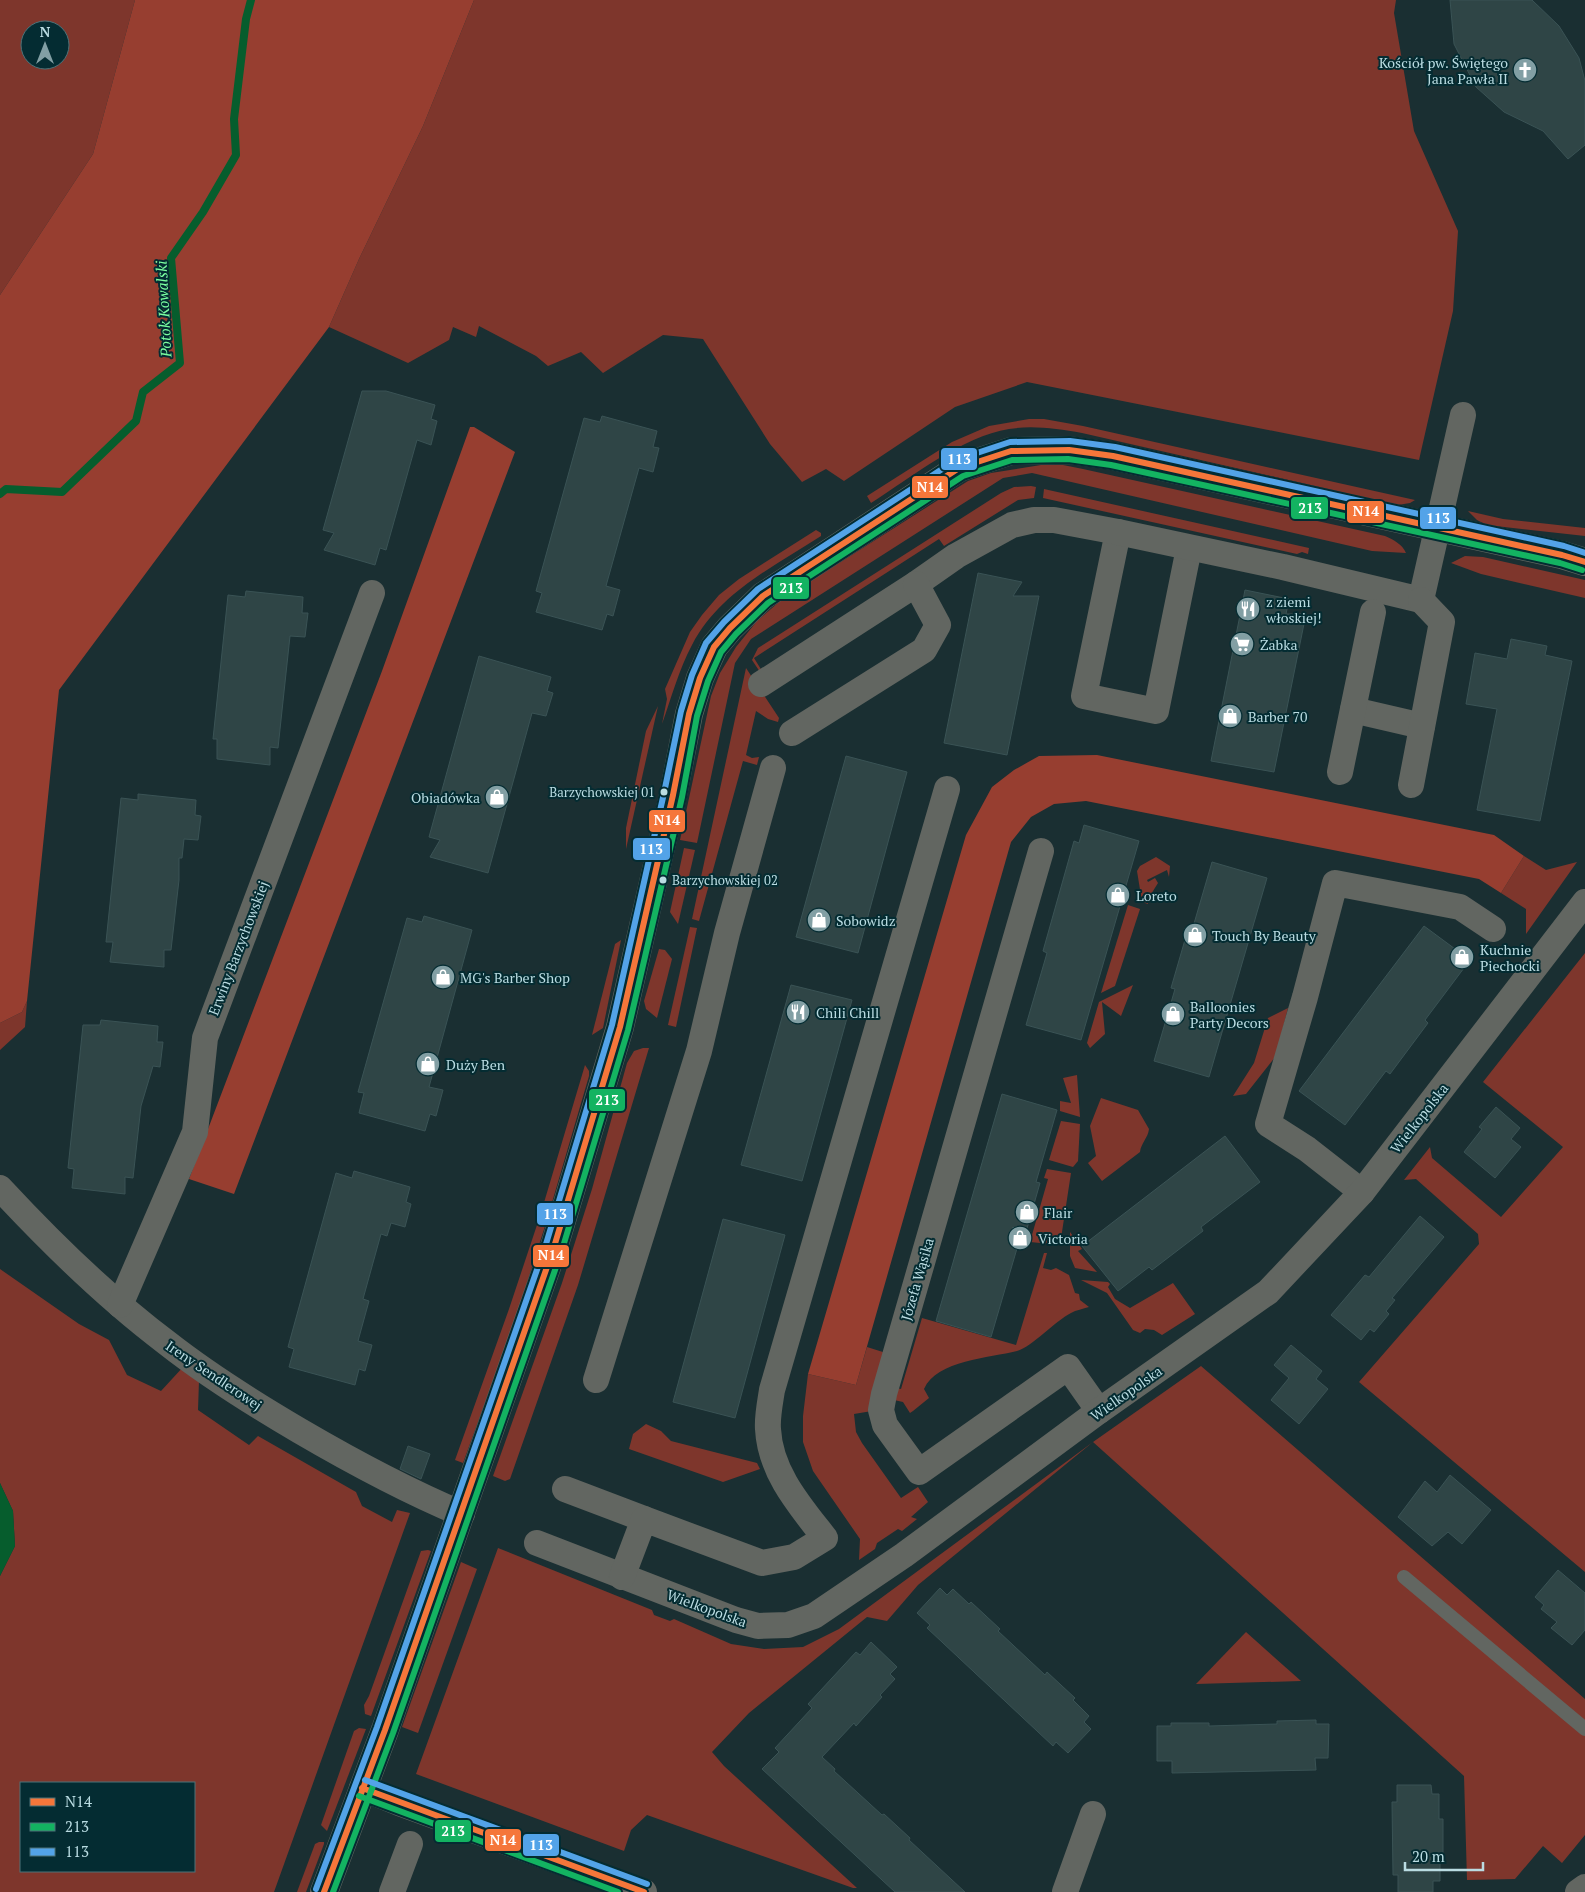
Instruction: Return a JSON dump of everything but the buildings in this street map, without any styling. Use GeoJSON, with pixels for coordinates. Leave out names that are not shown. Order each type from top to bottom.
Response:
{"type":"FeatureCollection","features":[{"type":"Feature","properties":{"kind":"street"},"geometry":{"type":"LineString","coordinates":[[1421,600],[1462,414]]}},
{"type":"Feature","properties":{"kind":"street"},"geometry":{"type":"LineString","coordinates":[[324,1892],[385,1730],[554,1247],[612,1055],[641,938],[689,714],[700,678],[714,647],[730,628],[763,596],[959,468],[1011,451],[1069,450],[1113,456],[1577,558]]}},
{"type":"Feature","properties":{"kind":"street"},"geometry":{"type":"LineString","coordinates":[[762,684],[956,556],[1012,525],[1034,520],[1054,520],[1283,567],[1421,600],[1442,622],[1411,785]]}},
{"type":"Feature","properties":{"kind":"street"},"geometry":{"type":"LineString","coordinates":[[1118,532],[1084,696],[1156,711],[1189,548]]}},
{"type":"Feature","properties":{"kind":"street"},"geometry":{"type":"LineString","coordinates":[[792,733],[924,650],[938,625],[916,584]]}},
{"type":"Feature","properties":{"kind":"street","name":"Erwiny Barzychowskiej"},"geometry":{"type":"LineString","coordinates":[[120,1305],[195,1132],[205,1038],[372,594]]}},
{"type":"Feature","properties":{"kind":"street"},"geometry":{"type":"LineString","coordinates":[[1340,772],[1373,612]]}},
{"type":"Feature","properties":{"kind":"street"},"geometry":{"type":"LineString","coordinates":[[1353,710],[1422,726]]}},
{"type":"Feature","properties":{"kind":"street"},"geometry":{"type":"LineString","coordinates":[[596,1380],[699,1051],[726,933],[773,768]]}},
{"type":"Feature","properties":{"kind":"street"},"geometry":{"type":"LineString","coordinates":[[565,1490],[762,1563],[794,1557],[825,1538],[793,1497],[772,1457],[768,1428],[772,1390],[947,789]]}},
{"type":"Feature","properties":{"kind":"street","name":"Józefa Wąsika"},"geometry":{"type":"LineString","coordinates":[[1041,851],[884,1394],[881,1410],[885,1425],[919,1472],[1068,1367],[1099,1412]]}},
{"type":"Feature","properties":{"kind":"street"},"geometry":{"type":"LineString","coordinates":[[1362,1192],[1307,1149],[1268,1124],[1305,997],[1335,883],[1460,907],[1493,929]]}},
{"type":"Feature","properties":{"kind":"street","name":"Wielkopolska"},"geometry":{"type":"LineString","coordinates":[[537,1543],[736,1620],[758,1626],[788,1625],[814,1616],[904,1555],[1099,1412],[1268,1292],[1362,1192],[1585,902]]}},
{"type":"Feature","properties":{"kind":"street","name":"Ireny Sendlerowej"},"geometry":{"type":"LineString","coordinates":[[0,1188],[54,1244],[120,1305],[167,1344],[245,1399],[368,1470],[462,1514]]}},
{"type":"Feature","properties":{"kind":"street"},"geometry":{"type":"LineString","coordinates":[[622,1576],[644,1519]]}},
{"type":"Feature","properties":{"kind":"street"},"geometry":{"type":"LineString","coordinates":[[362,1788],[644,1892]]}},
{"type":"Feature","properties":{"kind":"street"},"geometry":{"type":"LineString","coordinates":[[1065,1892],[1093,1814]]}},
{"type":"Feature","properties":{"kind":"street"},"geometry":{"type":"LineString","coordinates":[[392,1892],[410,1844]]}},
{"type":"Feature","properties":{"kind":"street"},"geometry":{"type":"LineString","coordinates":[[1578,1892],[1585,1887]]}},
{"type":"Feature","properties":{"kind":"lane"},"geometry":{"type":"LineString","coordinates":[[1404,1577],[1585,1729]]}},
{"type":"Feature","properties":{"kind":"shaded area"},"geometry":{"type":"Polygon","coordinates":[[[0,0],[135,0],[93,154],[0,295],[0,0]]]}},
{"type":"Feature","properties":{"kind":"shaded area"},"geometry":{"type":"Polygon","coordinates":[[[135,0],[474,0],[423,126],[359,259],[329,327],[59,690],[27,1001],[22,1012],[0,1023],[0,295],[93,154],[135,0]]]}},
{"type":"Feature","properties":{"kind":"shaded area"},"geometry":{"type":"Polygon","coordinates":[[[474,0],[1396,0],[1394,13],[1414,131],[1458,231],[1453,311],[1419,460],[1027,382],[955,407],[844,481],[826,469],[802,482],[770,444],[703,339],[663,335],[603,373],[581,352],[548,366],[536,356],[479,326],[476,337],[453,327],[449,340],[408,363],[329,327],[359,259],[423,126],[474,0]]]}},
{"type":"Feature","properties":{"kind":"shaded area"},"geometry":{"type":"Polygon","coordinates":[[[1029,419],[1044,419],[1083,426],[1415,500],[1398,505],[1082,433],[1036,427],[1009,429],[991,433],[937,459],[871,503],[867,496],[952,442],[989,426],[1029,419]]]}},
{"type":"Feature","properties":{"kind":"shaded area"},"geometry":{"type":"Polygon","coordinates":[[[470,427],[474,427],[515,452],[234,1194],[189,1179],[382,671],[470,427]]]}},
{"type":"Feature","properties":{"kind":"shaded area"},"geometry":{"type":"Polygon","coordinates":[[[1041,465],[1063,465],[1083,469],[1385,536],[1400,545],[1406,553],[1372,551],[1032,473],[1003,478],[751,639],[735,663],[697,843],[680,840],[711,696],[720,673],[736,647],[757,621],[779,602],[968,481],[991,473],[1041,465]]]}},
{"type":"Feature","properties":{"kind":"shaded area"},"geometry":{"type":"Polygon","coordinates":[[[1014,487],[1036,487],[1034,498],[1018,500],[944,546],[939,539],[754,658],[767,679],[764,678],[752,660],[758,648],[1001,493],[1014,487]]]}},
{"type":"Feature","properties":{"kind":"shaded area"},"geometry":{"type":"Polygon","coordinates":[[[1044,489],[1309,548],[1308,554],[1302,552],[1297,554],[1043,498],[1044,489]]]}},
{"type":"Feature","properties":{"kind":"shaded area"},"geometry":{"type":"Polygon","coordinates":[[[1468,511],[1503,519],[1585,528],[1585,536],[1487,525],[1477,520],[1468,511]]]}},
{"type":"Feature","properties":{"kind":"shaded area"},"geometry":{"type":"Polygon","coordinates":[[[816,530],[821,533],[821,536],[766,570],[732,596],[703,627],[683,664],[662,724],[667,699],[665,689],[690,632],[702,615],[719,595],[739,579],[816,530]]]}},
{"type":"Feature","properties":{"kind":"shaded area"},"geometry":{"type":"Polygon","coordinates":[[[1465,556],[1483,557],[1585,580],[1585,598],[1481,574],[1451,563],[1465,556]]]}},
{"type":"Feature","properties":{"kind":"shaded area"},"geometry":{"type":"Polygon","coordinates":[[[746,668],[779,718],[778,722],[768,719],[756,711],[746,755],[752,758],[759,757],[757,765],[743,761],[699,921],[692,919],[746,668]]]}},
{"type":"Feature","properties":{"kind":"shaded area"},"geometry":{"type":"Polygon","coordinates":[[[658,706],[626,849],[626,828],[646,731],[658,706]]]}},
{"type":"Feature","properties":{"kind":"shaded area"},"geometry":{"type":"Polygon","coordinates":[[[1097,755],[1494,835],[1524,856],[1501,893],[1479,879],[1086,801],[1054,804],[1031,817],[1011,842],[856,1385],[808,1374],[966,835],[992,787],[1014,770],[1039,756],[1097,755]]]}},
{"type":"Feature","properties":{"kind":"shaded area"},"geometry":{"type":"Polygon","coordinates":[[[684,848],[695,850],[678,924],[670,912],[684,848]]]}},
{"type":"Feature","properties":{"kind":"shaded area"},"geometry":{"type":"Polygon","coordinates":[[[1524,856],[1546,870],[1577,862],[1526,934],[1526,909],[1501,893],[1524,856]]]}},
{"type":"Feature","properties":{"kind":"shaded area"},"geometry":{"type":"Polygon","coordinates":[[[1156,857],[1170,866],[1169,877],[1167,870],[1147,880],[1148,882],[1155,878],[1158,883],[1148,899],[1148,904],[1142,902],[1137,871],[1140,866],[1156,857]]]}},
{"type":"Feature","properties":{"kind":"shaded area"},"geometry":{"type":"Polygon","coordinates":[[[1128,905],[1140,909],[1115,986],[1101,993],[1128,905]]]}},
{"type":"Feature","properties":{"kind":"shaded area"},"geometry":{"type":"Polygon","coordinates":[[[690,927],[697,928],[676,1027],[668,1025],[690,927]]]}},
{"type":"Feature","properties":{"kind":"shaded area"},"geometry":{"type":"Polygon","coordinates":[[[621,940],[603,1028],[592,1035],[615,944],[621,940]]]}},
{"type":"Feature","properties":{"kind":"shaded area"},"geometry":{"type":"Polygon","coordinates":[[[659,949],[665,950],[672,959],[657,1018],[646,1009],[644,1001],[659,949]]]}},
{"type":"Feature","properties":{"kind":"shaded area"},"geometry":{"type":"Polygon","coordinates":[[[1585,953],[1585,1572],[1359,1382],[1479,1244],[1478,1234],[1416,1179],[1404,1180],[1430,1147],[1432,1158],[1501,1217],[1563,1147],[1483,1082],[1585,953]]]}},
{"type":"Feature","properties":{"kind":"shaded area"},"geometry":{"type":"Polygon","coordinates":[[[1133,985],[1121,1016],[1102,1002],[1105,1034],[1090,1048],[1087,1043],[1099,1002],[1133,985]]]}},
{"type":"Feature","properties":{"kind":"shaded area"},"geometry":{"type":"Polygon","coordinates":[[[27,1001],[25,1027],[0,1050],[0,1023],[22,1012],[27,1001]]]}},
{"type":"Feature","properties":{"kind":"shaded area"},"geometry":{"type":"Polygon","coordinates":[[[1288,1008],[1276,1056],[1246,1094],[1233,1096],[1254,1063],[1268,1018],[1288,1008]]]}},
{"type":"Feature","properties":{"kind":"shaded area"},"geometry":{"type":"Polygon","coordinates":[[[649,1048],[578,1285],[510,1479],[505,1481],[493,1476],[562,1283],[592,1189],[627,1063],[634,1051],[649,1048]]]}},
{"type":"Feature","properties":{"kind":"shaded area"},"geometry":{"type":"Polygon","coordinates":[[[585,1065],[589,1071],[589,1076],[546,1223],[515,1320],[463,1463],[455,1460],[540,1216],[585,1065]]]}},
{"type":"Feature","properties":{"kind":"shaded area"},"geometry":{"type":"Polygon","coordinates":[[[1077,1075],[1080,1117],[1060,1111],[1060,1101],[1071,1103],[1063,1078],[1077,1075]]]}},
{"type":"Feature","properties":{"kind":"shaded area"},"geometry":{"type":"Polygon","coordinates":[[[1101,1098],[1138,1110],[1149,1129],[1140,1152],[1102,1181],[1088,1163],[1096,1156],[1090,1126],[1101,1098]]]}},
{"type":"Feature","properties":{"kind":"shaded area"},"geometry":{"type":"Polygon","coordinates":[[[1061,1121],[1080,1124],[1078,1161],[1073,1167],[1049,1160],[1061,1121]]]}},
{"type":"Feature","properties":{"kind":"shaded area"},"geometry":{"type":"Polygon","coordinates":[[[1047,1169],[1071,1173],[1060,1245],[1030,1242],[1048,1179],[1044,1178],[1047,1169]]]}},
{"type":"Feature","properties":{"kind":"shaded area"},"geometry":{"type":"Polygon","coordinates":[[[1070,1232],[1082,1249],[1078,1251],[1097,1272],[1075,1268],[1070,1256],[1070,1232]]]}},
{"type":"Feature","properties":{"kind":"shaded area"},"geometry":{"type":"Polygon","coordinates":[[[1044,1253],[1047,1253],[1043,1268],[1051,1270],[1056,1268],[1069,1275],[1075,1293],[1079,1294],[1080,1300],[1089,1307],[1075,1311],[1065,1317],[1023,1349],[979,1358],[952,1366],[940,1372],[931,1379],[924,1389],[929,1398],[910,1413],[903,1402],[894,1400],[897,1388],[901,1389],[922,1318],[1016,1345],[1044,1253]]]}},
{"type":"Feature","properties":{"kind":"shaded area"},"geometry":{"type":"Polygon","coordinates":[[[0,1269],[79,1324],[109,1340],[127,1375],[161,1391],[184,1366],[199,1381],[198,1410],[249,1445],[258,1436],[356,1492],[362,1506],[392,1522],[397,1510],[410,1513],[274,1892],[0,1892],[0,1576],[15,1546],[13,1511],[0,1483],[0,1269]]]}},
{"type":"Feature","properties":{"kind":"shaded area"},"geometry":{"type":"Polygon","coordinates":[[[1081,1280],[1108,1282],[1110,1284],[1108,1287],[1115,1299],[1130,1308],[1173,1283],[1195,1314],[1162,1335],[1154,1330],[1145,1329],[1140,1333],[1133,1330],[1107,1293],[1081,1280]]]}},
{"type":"Feature","properties":{"kind":"shaded area"},"geometry":{"type":"Polygon","coordinates":[[[867,1347],[886,1353],[872,1411],[854,1414],[856,1432],[901,1498],[918,1487],[928,1502],[911,1517],[917,1519],[902,1531],[898,1529],[877,1543],[875,1549],[859,1560],[860,1539],[813,1471],[803,1442],[803,1416],[808,1374],[856,1385],[867,1347]]]}},
{"type":"Feature","properties":{"kind":"shaded area"},"geometry":{"type":"Polygon","coordinates":[[[1201,1366],[1585,1699],[1585,1835],[1562,1863],[1543,1846],[1515,1879],[1467,1880],[1464,1776],[1093,1442],[1201,1366]]]}},
{"type":"Feature","properties":{"kind":"shaded area"},"geometry":{"type":"Polygon","coordinates":[[[646,1424],[661,1431],[671,1441],[757,1463],[760,1469],[723,1482],[629,1449],[633,1434],[646,1424]]]}},
{"type":"Feature","properties":{"kind":"shaded area"},"geometry":{"type":"Polygon","coordinates":[[[1093,1442],[918,1585],[887,1621],[867,1617],[749,1713],[712,1752],[724,1766],[857,1888],[647,1815],[631,1830],[624,1851],[416,1774],[498,1548],[652,1610],[654,1615],[670,1621],[674,1619],[731,1644],[764,1649],[803,1647],[839,1629],[1093,1442]]]}},
{"type":"Feature","properties":{"kind":"shaded area"},"geometry":{"type":"Polygon","coordinates":[[[0,1483],[13,1511],[15,1546],[0,1576],[0,1483]]]}},
{"type":"Feature","properties":{"kind":"shaded area"},"geometry":{"type":"Polygon","coordinates":[[[421,1551],[431,1551],[371,1716],[365,1714],[364,1705],[369,1696],[421,1551]]]}},
{"type":"Feature","properties":{"kind":"shaded area"},"geometry":{"type":"Polygon","coordinates":[[[461,1562],[477,1569],[418,1733],[402,1727],[461,1562]]]}},
{"type":"Feature","properties":{"kind":"shaded area"},"geometry":{"type":"Polygon","coordinates":[[[1246,1632],[1301,1681],[1196,1684],[1246,1632]]]}},
{"type":"Feature","properties":{"kind":"shaded area"},"geometry":{"type":"Polygon","coordinates":[[[359,1728],[366,1729],[327,1831],[321,1825],[354,1731],[359,1728]]]}},
{"type":"Feature","properties":{"kind":"shaded area"},"geometry":{"type":"Polygon","coordinates":[[[324,1842],[324,1844],[306,1892],[297,1892],[315,1844],[324,1842]]]}},
{"type":"Feature","properties":{"kind":"waterway","name":"Potok Kowalski"},"geometry":{"type":"LineString","coordinates":[[0,494],[6,489],[62,492],[136,421],[143,392],[180,363],[171,258],[203,212],[236,155],[234,119],[246,19],[251,0]]}},
{"type":"Feature","properties":{"kind":"transit line","name":"113"},"geometry":{"type":"LineString","coordinates":[[316,1889],[377,1727],[546,1244],[612,1025],[681,711],[692,675],[706,643],[724,622],[758,589],[956,460],[1010,442],[1070,441],[1115,447],[1564,546],[1585,553]]}},
{"type":"Feature","properties":{"kind":"transit line","name":"N14"},"geometry":{"type":"LineString","coordinates":[[324,1892],[385,1730],[554,1247],[620,1027],[673,795],[689,714],[700,678],[714,647],[730,628],[763,596],[959,468],[1011,451],[1069,450],[1113,456],[1562,555],[1585,562]]}},
{"type":"Feature","properties":{"kind":"transit line","name":"213"},"geometry":{"type":"LineString","coordinates":[[333,1892],[393,1733],[562,1250],[628,1030],[682,797],[697,716],[708,681],[721,652],[736,634],[768,603],[963,476],[1012,460],[1068,459],[1111,465],[1560,563],[1582,570]]}},
{"type":"Feature","properties":{"kind":"transit line","name":"113"},"geometry":{"type":"LineString","coordinates":[[365,1780],[647,1884]]}},
{"type":"Feature","properties":{"kind":"transit line","name":"N14"},"geometry":{"type":"LineString","coordinates":[[362,1788],[644,1892]]}},
{"type":"Feature","properties":{"kind":"transit line","name":"213"},"geometry":{"type":"LineString","coordinates":[[359,1796],[618,1892]]}},
{"type":"Feature","properties":{"kind":"place","name":"Kościół pw. Świętego Jana Pawła II"},"geometry":{"type":"Point","coordinates":[1525,70]}},
{"type":"Feature","properties":{"kind":"place","name":"z ziemi włoskiej!"},"geometry":{"type":"Point","coordinates":[1248,609]}},
{"type":"Feature","properties":{"kind":"place","name":"Żabka"},"geometry":{"type":"Point","coordinates":[1242,644]}},
{"type":"Feature","properties":{"kind":"place","name":"Barber 70"},"geometry":{"type":"Point","coordinates":[1230,716]}},
{"type":"Feature","properties":{"kind":"place","name":"Barzychowskiej 01"},"geometry":{"type":"Point","coordinates":[664,792]}},
{"type":"Feature","properties":{"kind":"place","name":"Obiadówka"},"geometry":{"type":"Point","coordinates":[497,797]}},
{"type":"Feature","properties":{"kind":"place","name":"Barzychowskiej 02"},"geometry":{"type":"Point","coordinates":[663,880]}},
{"type":"Feature","properties":{"kind":"place","name":"Loreto"},"geometry":{"type":"Point","coordinates":[1118,895]}},
{"type":"Feature","properties":{"kind":"place","name":"Sobowidz"},"geometry":{"type":"Point","coordinates":[819,920]}},
{"type":"Feature","properties":{"kind":"place","name":"Touch By Beauty"},"geometry":{"type":"Point","coordinates":[1195,935]}},
{"type":"Feature","properties":{"kind":"place","name":"Kuchnie Piechocki"},"geometry":{"type":"Point","coordinates":[1462,957]}},
{"type":"Feature","properties":{"kind":"place","name":"MG's Barber Shop"},"geometry":{"type":"Point","coordinates":[443,977]}},
{"type":"Feature","properties":{"kind":"place","name":"Chili Chill"},"geometry":{"type":"Point","coordinates":[798,1012]}},
{"type":"Feature","properties":{"kind":"place","name":"Balloonies Party Decors"},"geometry":{"type":"Point","coordinates":[1173,1014]}},
{"type":"Feature","properties":{"kind":"place","name":"Duży Ben"},"geometry":{"type":"Point","coordinates":[428,1064]}},
{"type":"Feature","properties":{"kind":"place","name":"Flair"},"geometry":{"type":"Point","coordinates":[1027,1212]}},
{"type":"Feature","properties":{"kind":"place","name":"Victoria"},"geometry":{"type":"Point","coordinates":[1020,1238]}}]}
